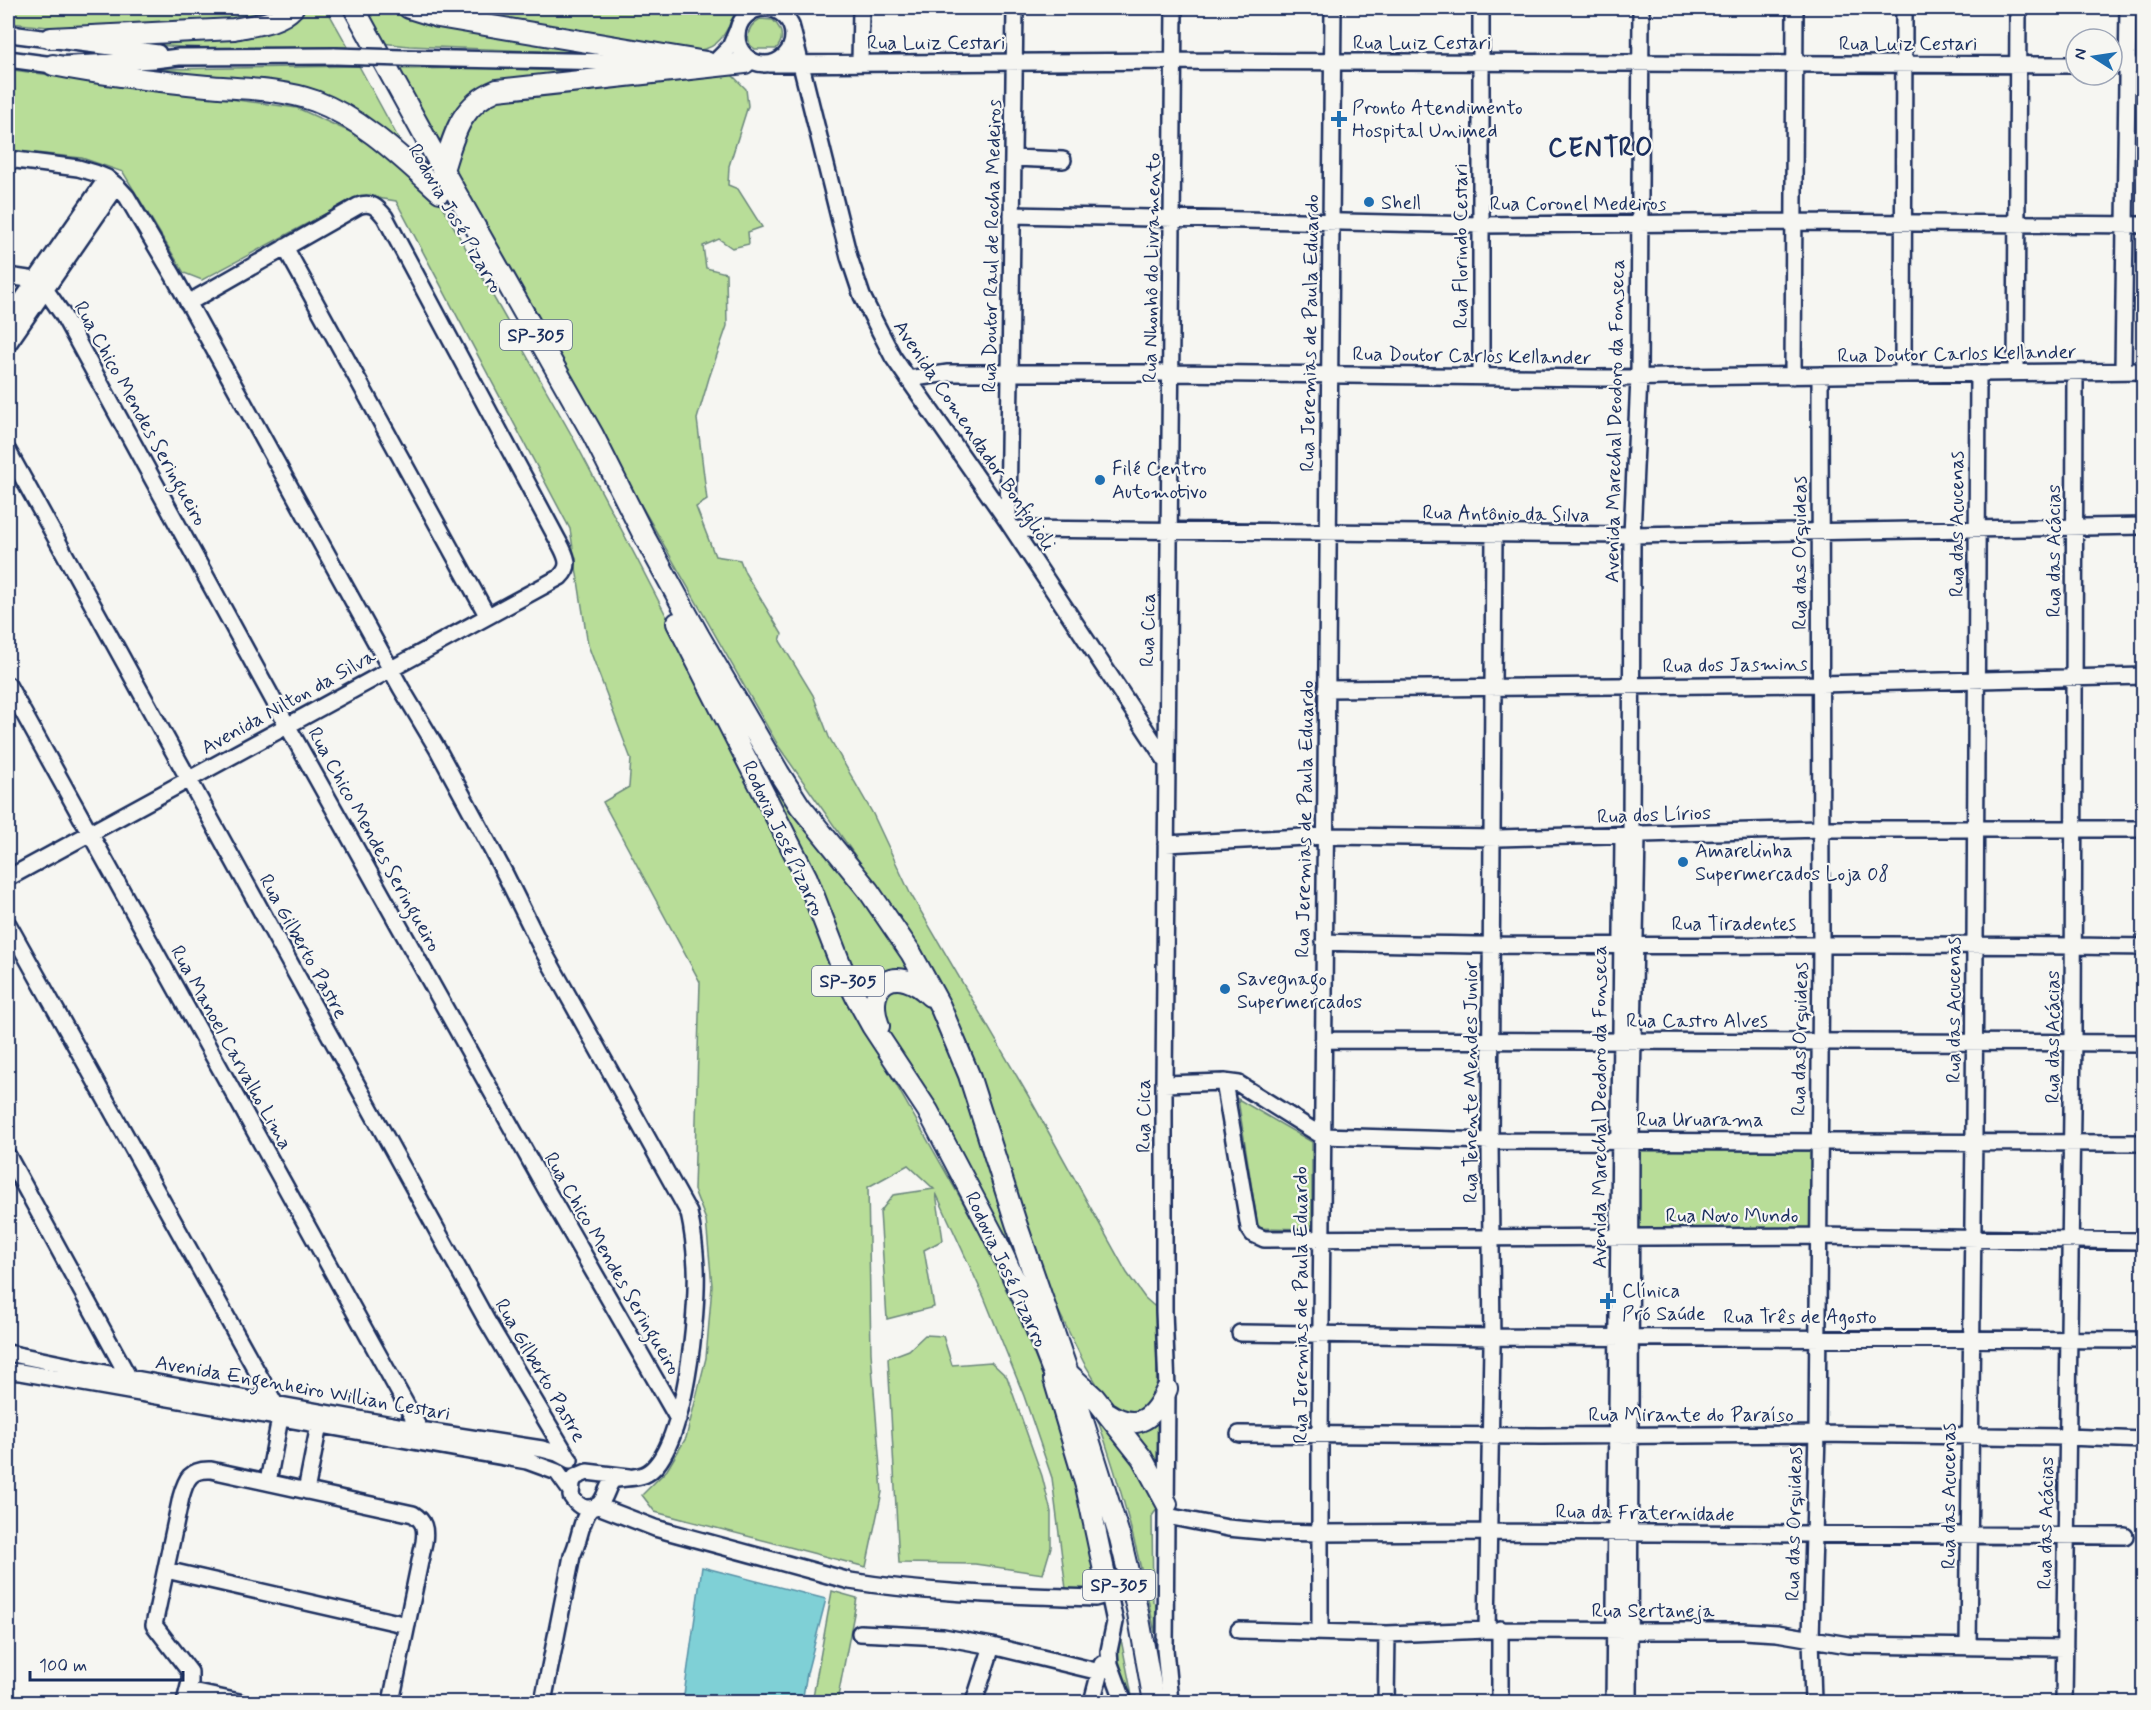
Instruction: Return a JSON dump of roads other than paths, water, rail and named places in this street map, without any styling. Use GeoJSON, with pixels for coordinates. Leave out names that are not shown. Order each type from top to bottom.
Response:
{"type":"FeatureCollection","features":[{"type":"Feature","properties":{"kind":"main road"},"geometry":{"type":"LineString","coordinates":[[51,38],[234,29],[264,24],[288,14],[293,8]]}},
{"type":"Feature","properties":{"kind":"main road","name":"Rodovia José Pizarro"},"geometry":{"type":"LineString","coordinates":[[340,8],[440,192],[516,322],[621,512],[807,878],[842,968],[872,1026],[928,1111],[985,1216],[1016,1280],[1060,1389],[1087,1470],[1117,1575],[1134,1654],[1141,1702]]}},
{"type":"Feature","properties":{"kind":"main road","name":"Rodovia José Pizarro"},"geometry":{"type":"LineString","coordinates":[[354,8],[593,435],[643,534],[699,636],[779,773],[806,814],[868,890],[912,954],[940,1006],[969,1075],[1120,1538],[1138,1613],[1154,1702]]}},
{"type":"Feature","properties":{"kind":"main road"},"geometry":{"type":"LineString","coordinates":[[409,8],[438,17],[711,62]]}},
{"type":"Feature","properties":{"kind":"main road"},"geometry":{"type":"LineString","coordinates":[[443,170],[459,123],[482,96],[498,90],[758,63]]}},
{"type":"Feature","properties":{"kind":"main road"},"geometry":{"type":"LineString","coordinates":[[53,65],[152,81],[290,95],[314,101],[332,108],[370,132],[440,192]]}},
{"type":"Feature","properties":{"kind":"main road"},"geometry":{"type":"LineString","coordinates":[[888,1050],[874,1006],[877,990],[884,982],[892,978],[912,981],[940,1006]]}},
{"type":"Feature","properties":{"kind":"main road"},"geometry":{"type":"LineString","coordinates":[[1044,1348],[1086,1486],[1109,1594]]}},
{"type":"Feature","properties":{"kind":"main road"},"geometry":{"type":"LineString","coordinates":[[1065,1364],[1142,1458],[1167,1510]]}},
{"type":"Feature","properties":{"kind":"main road"},"geometry":{"type":"LineString","coordinates":[[1104,1410],[1115,1418],[1126,1421],[1145,1420],[1160,1405],[1167,1389]]}},
{"type":"Feature","properties":{"kind":"street"},"geometry":{"type":"LineString","coordinates":[[711,62],[730,47],[745,18],[755,9],[772,8],[786,17],[792,29],[789,50],[777,61],[758,63],[746,56],[738,42],[745,18]]}},
{"type":"Feature","properties":{"kind":"street","name":"Avenida Comendador Bonfiglioli"},"geometry":{"type":"LineString","coordinates":[[789,8],[800,65],[849,257],[862,296],[876,324],[893,357],[1010,526],[1167,762]]}},
{"type":"Feature","properties":{"kind":"street"},"geometry":{"type":"LineString","coordinates":[[861,8],[861,63]]}},
{"type":"Feature","properties":{"kind":"street","name":"Rua Doutor Raul de Rocha Medeiros"},"geometry":{"type":"LineString","coordinates":[[1010,526],[1015,8]]}},
{"type":"Feature","properties":{"kind":"street","name":"Rua Nhonhô do Livramento"},"geometry":{"type":"LineString","coordinates":[[1169,529],[1174,8]]}},
{"type":"Feature","properties":{"kind":"street","name":"Rua Jeremias de Paula Eduardo"},"geometry":{"type":"LineString","coordinates":[[1320,1632],[1321,1238],[1333,8]]}},
{"type":"Feature","properties":{"kind":"street","name":"Rua Florindo Cestari"},"geometry":{"type":"LineString","coordinates":[[1481,8],[1481,377]]}},
{"type":"Feature","properties":{"kind":"street","name":"Avenida Marechal Deodoro da Fonseca"},"geometry":{"type":"LineString","coordinates":[[1614,1702],[1624,1435],[1632,535],[1639,378],[1641,8]]}},
{"type":"Feature","properties":{"kind":"street"},"geometry":{"type":"LineString","coordinates":[[1793,376],[1795,8]]}},
{"type":"Feature","properties":{"kind":"street"},"geometry":{"type":"LineString","coordinates":[[1904,8],[1904,374]]}},
{"type":"Feature","properties":{"kind":"street"},"geometry":{"type":"LineString","coordinates":[[2016,373],[2018,8]]}},
{"type":"Feature","properties":{"kind":"street"},"geometry":{"type":"LineString","coordinates":[[2124,33],[2128,8]]}},
{"type":"Feature","properties":{"kind":"street"},"geometry":{"type":"LineString","coordinates":[[8,32],[178,57]]}},
{"type":"Feature","properties":{"kind":"street","name":"Rua Luiz Cestari"},"geometry":{"type":"LineString","coordinates":[[178,57],[335,56],[800,65],[1174,61],[2064,65]]}},
{"type":"Feature","properties":{"kind":"street"},"geometry":{"type":"LineString","coordinates":[[8,59],[53,65],[178,57]]}},
{"type":"Feature","properties":{"kind":"street"},"geometry":{"type":"LineString","coordinates":[[2124,65],[2144,66]]}},
{"type":"Feature","properties":{"kind":"street"},"geometry":{"type":"LineString","coordinates":[[2120,87],[2125,225],[2123,371]]}},
{"type":"Feature","properties":{"kind":"street"},"geometry":{"type":"LineString","coordinates":[[1013,158],[1063,160]]}},
{"type":"Feature","properties":{"kind":"street"},"geometry":{"type":"LineString","coordinates":[[8,159],[78,168],[112,182],[136,212],[505,874],[541,947],[689,1213],[696,1269],[695,1304],[678,1419],[667,1449],[651,1471],[644,1475],[613,1480],[585,1517],[578,1546],[572,1556]]}},
{"type":"Feature","properties":{"kind":"street"},"geometry":{"type":"LineString","coordinates":[[8,344],[40,285],[112,182]]}},
{"type":"Feature","properties":{"kind":"street","name":"Avenida Nilton da Silva"},"geometry":{"type":"LineString","coordinates":[[8,878],[560,577],[565,571],[568,564],[562,548],[385,217],[376,207],[368,203],[358,206],[285,247]]}},
{"type":"Feature","properties":{"kind":"street","name":"Rua Coronel Medeiros"},"geometry":{"type":"LineString","coordinates":[[1012,215],[1480,225],[1794,222],[2144,225]]}},
{"type":"Feature","properties":{"kind":"street"},"geometry":{"type":"LineString","coordinates":[[188,303],[285,247],[487,615]]}},
{"type":"Feature","properties":{"kind":"street"},"geometry":{"type":"LineString","coordinates":[[8,276],[40,285]]}},
{"type":"Feature","properties":{"kind":"street"},"geometry":{"type":"LineString","coordinates":[[8,320],[40,285]]}},
{"type":"Feature","properties":{"kind":"street","name":"Rua Chico Mendes Seringueiro"},"geometry":{"type":"LineString","coordinates":[[40,285],[63,315],[287,725],[546,1189],[678,1419]]}},
{"type":"Feature","properties":{"kind":"street","name":"Rua Doutor Carlos Kellander"},"geometry":{"type":"LineString","coordinates":[[908,379],[948,373],[1639,378],[2144,371]]}},
{"type":"Feature","properties":{"kind":"street","name":"Rua das Acácias"},"geometry":{"type":"LineString","coordinates":[[2064,1702],[2074,946],[2075,372]]}},
{"type":"Feature","properties":{"kind":"street","name":"Rua das Acucenas"},"geometry":{"type":"LineString","coordinates":[[1968,1647],[1974,1141],[1978,373]]}},
{"type":"Feature","properties":{"kind":"street","name":"Rua das Orquideas"},"geometry":{"type":"LineString","coordinates":[[1813,1702],[1811,1638],[1818,1337],[1821,1041],[1820,375]]}},
{"type":"Feature","properties":{"kind":"street","name":"Rua Gilberto Pastre"},"geometry":{"type":"LineString","coordinates":[[8,451],[187,780],[487,1321],[569,1459]]}},
{"type":"Feature","properties":{"kind":"street","name":"Rua Antônio da Silva"},"geometry":{"type":"LineString","coordinates":[[1010,526],[1328,533],[1632,535],[2144,526]]}},
{"type":"Feature","properties":{"kind":"street","name":"Rua Cica"},"geometry":{"type":"LineString","coordinates":[[1169,529],[1164,1311],[1167,1389],[1165,1649],[1170,1702]]}},
{"type":"Feature","properties":{"kind":"street","name":"Rua Tenente Mendes Junior"},"geometry":{"type":"LineString","coordinates":[[1494,534],[1490,1141],[1492,1337],[1489,1532],[1493,1630],[1500,1702]]}},
{"type":"Feature","properties":{"kind":"street","name":"Rua dos Jasmins"},"geometry":{"type":"LineString","coordinates":[[1326,688],[1820,684],[2144,676]]}},
{"type":"Feature","properties":{"kind":"street","name":"Rua Manoel Carvalho Lima"},"geometry":{"type":"LineString","coordinates":[[8,685],[420,1430]]}},
{"type":"Feature","properties":{"kind":"street"},"geometry":{"type":"LineString","coordinates":[[1135,713],[1146,722],[1159,743],[1163,746],[1167,743]]}},
{"type":"Feature","properties":{"kind":"street","name":"Rua dos Lírios"},"geometry":{"type":"LineString","coordinates":[[1166,843],[1325,836],[1491,838],[1631,836],[1820,829],[2144,828]]}},
{"type":"Feature","properties":{"kind":"street"},"geometry":{"type":"LineString","coordinates":[[8,924],[277,1411],[268,1482]]}},
{"type":"Feature","properties":{"kind":"street","name":"Rua Tiradentes"},"geometry":{"type":"LineString","coordinates":[[1324,942],[1491,945],[1821,944],[2144,947]]}},
{"type":"Feature","properties":{"kind":"street","name":"Rua Castro Alves"},"geometry":{"type":"LineString","coordinates":[[1323,1040],[2144,1043]]}},
{"type":"Feature","properties":{"kind":"street"},"geometry":{"type":"LineString","coordinates":[[1164,1084],[1224,1082],[1239,1084],[1322,1136]]}},
{"type":"Feature","properties":{"kind":"street","name":"Rua Novo Mundo"},"geometry":{"type":"LineString","coordinates":[[1224,1082],[1249,1228],[1253,1234],[1264,1239],[1819,1236],[2144,1240]]}},
{"type":"Feature","properties":{"kind":"street","name":"Rua Uruarama"},"geometry":{"type":"LineString","coordinates":[[1322,1136],[1490,1141],[2144,1143]]}},
{"type":"Feature","properties":{"kind":"street"},"geometry":{"type":"LineString","coordinates":[[8,1156],[129,1378]]}},
{"type":"Feature","properties":{"kind":"street","name":"Rua Três de Agosto"},"geometry":{"type":"LineString","coordinates":[[1240,1333],[1492,1337],[1971,1337],[2144,1340]]}},
{"type":"Feature","properties":{"kind":"street","name":"Avenida Engenheiro Willian Cestari"},"geometry":{"type":"LineString","coordinates":[[8,1353],[277,1411],[319,1425],[526,1461],[557,1472],[573,1496]]}},
{"type":"Feature","properties":{"kind":"street","name":"Avenida Engenheiro Willian Cestari"},"geometry":{"type":"LineString","coordinates":[[10,1371],[542,1449],[569,1459],[593,1473]]}},
{"type":"Feature","properties":{"kind":"street"},"geometry":{"type":"LineString","coordinates":[[306,1491],[319,1425]]}},
{"type":"Feature","properties":{"kind":"street","name":"Rua Mirante do Paraíso"},"geometry":{"type":"LineString","coordinates":[[1239,1434],[1816,1434],[2144,1440]]}},
{"type":"Feature","properties":{"kind":"street"},"geometry":{"type":"LineString","coordinates":[[238,1702],[186,1697],[190,1672],[154,1625],[185,1483],[192,1474],[201,1469],[413,1514],[424,1523],[424,1542],[391,1702]]}},
{"type":"Feature","properties":{"kind":"street"},"geometry":{"type":"LineString","coordinates":[[543,1702],[572,1556],[571,1544],[577,1511],[573,1496],[575,1477],[593,1473],[629,1477]]}},
{"type":"Feature","properties":{"kind":"street"},"geometry":{"type":"LineString","coordinates":[[593,1473],[602,1478],[600,1500]]}},
{"type":"Feature","properties":{"kind":"street"},"geometry":{"type":"LineString","coordinates":[[573,1496],[586,1508],[600,1500]]}},
{"type":"Feature","properties":{"kind":"street"},"geometry":{"type":"LineString","coordinates":[[600,1500],[615,1513],[655,1528],[850,1581],[882,1586],[1075,1597],[1101,1598],[1109,1594],[1115,1622],[1106,1673],[1092,1702]]}},
{"type":"Feature","properties":{"kind":"street","name":"Rua da Fraternidade"},"geometry":{"type":"LineString","coordinates":[[1167,1510],[1228,1528],[1271,1532],[2125,1536]]}},
{"type":"Feature","properties":{"kind":"street","name":"Avenida Marechal Deodoro da Fonseca"},"geometry":{"type":"LineString","coordinates":[[1622,1532],[1630,1631],[1629,1702]]}},
{"type":"Feature","properties":{"kind":"street"},"geometry":{"type":"LineString","coordinates":[[166,1570],[407,1625]]}},
{"type":"Feature","properties":{"kind":"street","name":"Rua Sertaneja"},"geometry":{"type":"LineString","coordinates":[[1239,1630],[1387,1634],[1493,1630],[1743,1631],[1811,1638],[1848,1645],[2064,1648]]}},
{"type":"Feature","properties":{"kind":"street"},"geometry":{"type":"LineString","coordinates":[[860,1633],[943,1637],[1106,1673],[1124,1702]]}},
{"type":"Feature","properties":{"kind":"street"},"geometry":{"type":"LineString","coordinates":[[1386,1702],[1387,1634]]}},
{"type":"Feature","properties":{"kind":"street"},"geometry":{"type":"LineString","coordinates":[[974,1702],[992,1646]]}},
{"type":"Feature","properties":{"kind":"water"},"geometry":{"type":"Polygon","coordinates":[[[702,1567],[826,1599],[802,1702],[683,1702],[702,1567]]]}},
{"type":"Feature","properties":{"kind":"place","name":"Pronto Atendimento Hospital Unimed"},"geometry":{"type":"Point","coordinates":[1339,119]}},
{"type":"Feature","properties":{"kind":"place","name":"Shell"},"geometry":{"type":"Point","coordinates":[1369,202]}},
{"type":"Feature","properties":{"kind":"place","name":"Filé Centro Automotivo"},"geometry":{"type":"Point","coordinates":[1100,480]}},
{"type":"Feature","properties":{"kind":"place","name":"Amarelinha Supermercados Loja 08"},"geometry":{"type":"Point","coordinates":[1683,862]}},
{"type":"Feature","properties":{"kind":"place","name":"Savegnago Supermercados"},"geometry":{"type":"Point","coordinates":[1225,989]}},
{"type":"Feature","properties":{"kind":"place","name":"Clínica Pró Saúde"},"geometry":{"type":"Point","coordinates":[1608,1301]}},
{"type":"Feature","properties":{"kind":"district","name":"CENTRO"},"geometry":{"type":"Point","coordinates":[1601,147]}}]}
